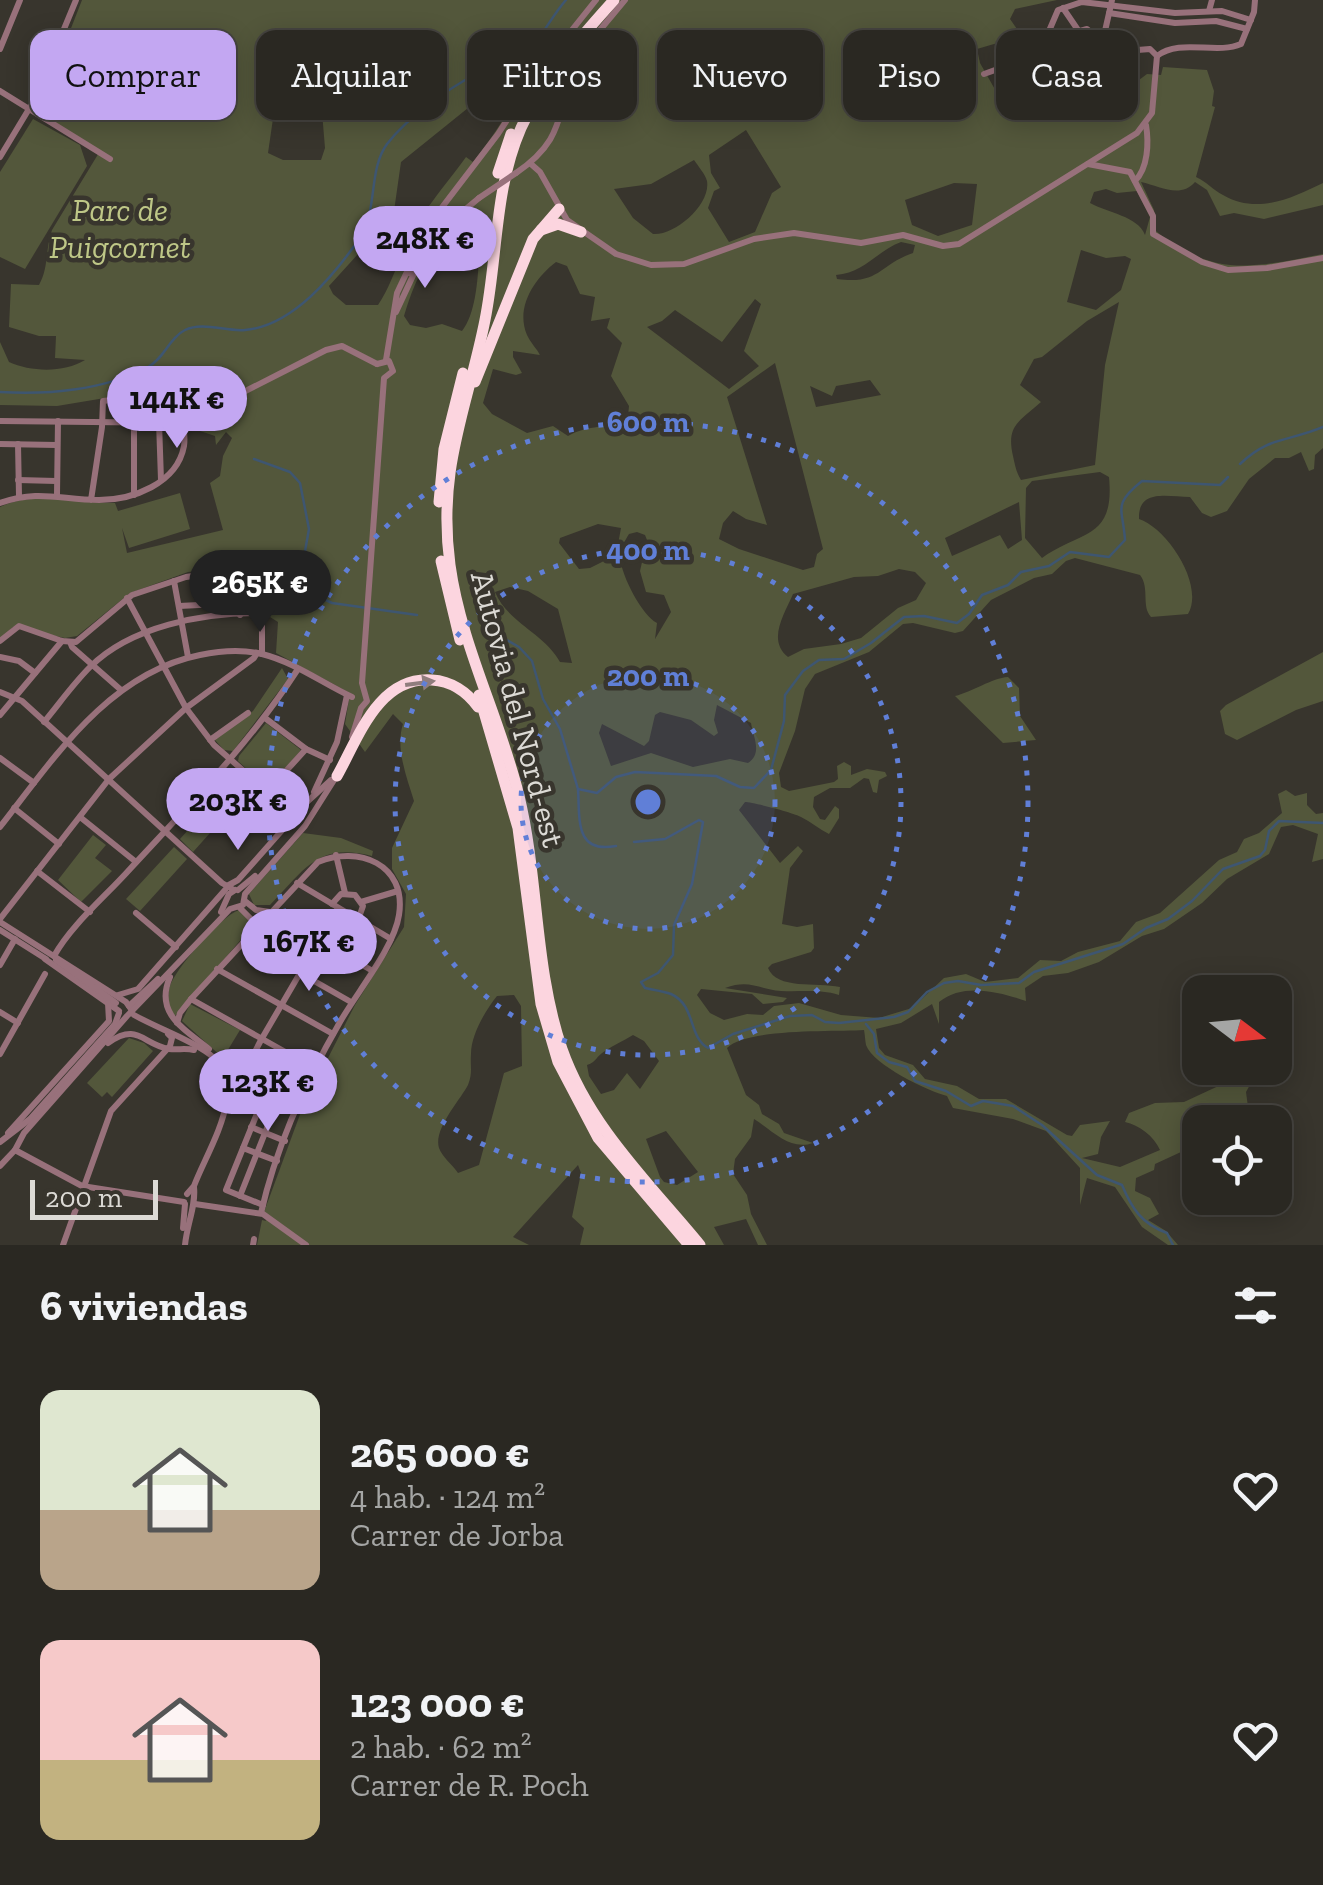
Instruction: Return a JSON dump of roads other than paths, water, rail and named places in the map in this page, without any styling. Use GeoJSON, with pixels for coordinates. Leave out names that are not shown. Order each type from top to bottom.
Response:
{"type":"FeatureCollection","features":[{"type":"Feature","properties":{"kind":"highway","name":"Autovia del Nord-est"},"geometry":{"type":"LineString","coordinates":[[604,0],[542,76],[518,117],[504,152],[492,200],[477,321],[444,449],[438,509],[444,578],[454,621],[518,828],[539,992],[558,1062],[598,1138],[690,1245]]}},
{"type":"Feature","properties":{"kind":"highway","name":"Autovia del Nord-est"},"geometry":{"type":"LineString","coordinates":[[614,0],[556,69],[536,99],[516,142],[500,199],[485,322],[460,412],[447,490],[450,568],[465,631],[522,807],[556,1029],[575,1080],[593,1112],[700,1245]]}},
{"type":"Feature","properties":{"kind":"highway"},"geometry":{"type":"LineString","coordinates":[[460,412],[535,236],[559,209]]}},
{"type":"Feature","properties":{"kind":"highway"},"geometry":{"type":"LineString","coordinates":[[535,236],[553,225],[581,232]]}},
{"type":"Feature","properties":{"kind":"highway"},"geometry":{"type":"LineString","coordinates":[[334,778],[380,702],[393,690],[412,682],[434,680],[465,692],[478,706],[494,742]]}},
{"type":"Feature","properties":{"kind":"street"},"geometry":{"type":"LineString","coordinates":[[0,49],[20,0]]}},
{"type":"Feature","properties":{"kind":"street"},"geometry":{"type":"LineString","coordinates":[[63,30],[76,0]]}},
{"type":"Feature","properties":{"kind":"street"},"geometry":{"type":"LineString","coordinates":[[386,360],[393,308],[408,266],[430,223],[498,134],[536,75],[596,0]]}},
{"type":"Feature","properties":{"kind":"street"},"geometry":{"type":"LineString","coordinates":[[545,183],[542,166],[576,66],[625,0]]}},
{"type":"Feature","properties":{"kind":"street"},"geometry":{"type":"LineString","coordinates":[[1147,10],[1148,0]]}},
{"type":"Feature","properties":{"kind":"street"},"geometry":{"type":"LineString","coordinates":[[1175,13],[1178,0]]}},
{"type":"Feature","properties":{"kind":"street"},"geometry":{"type":"LineString","coordinates":[[1210,11],[1212,0]]}},
{"type":"Feature","properties":{"kind":"street"},"geometry":{"type":"LineString","coordinates":[[531,164],[540,172],[559,209],[581,232],[634,262],[668,266],[754,239],[794,233],[861,243],[903,235],[950,246],[969,241],[1146,124],[1152,113],[1158,56],[1167,48],[1231,48],[1241,44],[1254,0]]}},
{"type":"Feature","properties":{"kind":"street"},"geometry":{"type":"LineString","coordinates":[[1049,30],[1058,10],[1082,2],[1175,13],[1236,13],[1250,20]]}},
{"type":"Feature","properties":{"kind":"street"},"geometry":{"type":"LineString","coordinates":[[1110,6],[1176,24],[1216,21],[1247,29]]}},
{"type":"Feature","properties":{"kind":"street"},"geometry":{"type":"LineString","coordinates":[[1063,8],[1073,30]]}},
{"type":"Feature","properties":{"kind":"street"},"geometry":{"type":"LineString","coordinates":[[1138,49],[1150,49],[1158,56]]}},
{"type":"Feature","properties":{"kind":"street"},"geometry":{"type":"LineString","coordinates":[[984,74],[996,70]]}},
{"type":"Feature","properties":{"kind":"street"},"geometry":{"type":"LineString","coordinates":[[0,91],[30,109],[0,157]]}},
{"type":"Feature","properties":{"kind":"street"},"geometry":{"type":"LineString","coordinates":[[48,120],[110,159]]}},
{"type":"Feature","properties":{"kind":"street"},"geometry":{"type":"LineString","coordinates":[[1135,181],[1146,155],[1146,124]]}},
{"type":"Feature","properties":{"kind":"street"},"geometry":{"type":"LineString","coordinates":[[393,308],[413,266],[436,237],[479,198],[531,164],[547,148]]}},
{"type":"Feature","properties":{"kind":"street"},"geometry":{"type":"LineString","coordinates":[[1086,164],[1130,172],[1153,216],[1153,234],[1217,268],[1246,270],[1323,258]]}},
{"type":"Feature","properties":{"kind":"street"},"geometry":{"type":"LineString","coordinates":[[516,174],[531,172],[545,183]]}},
{"type":"Feature","properties":{"kind":"street"},"geometry":{"type":"LineString","coordinates":[[389,332],[410,278],[436,237]]}},
{"type":"Feature","properties":{"kind":"street"},"geometry":{"type":"LineString","coordinates":[[0,421],[182,422],[326,350],[342,346],[377,364]]}},
{"type":"Feature","properties":{"kind":"street"},"geometry":{"type":"LineString","coordinates":[[377,364],[386,360]]}},
{"type":"Feature","properties":{"kind":"street"},"geometry":{"type":"LineString","coordinates":[[310,799],[362,683],[384,378],[393,371],[393,365],[386,360]]}},
{"type":"Feature","properties":{"kind":"street"},"geometry":{"type":"LineString","coordinates":[[377,364],[377,373],[384,378]]}},
{"type":"Feature","properties":{"kind":"street"},"geometry":{"type":"LineString","coordinates":[[134,396],[134,495]]}},
{"type":"Feature","properties":{"kind":"street"},"geometry":{"type":"LineString","coordinates":[[0,503],[19,496],[57,494],[91,500],[134,495],[161,481],[182,451],[181,408],[160,405],[150,396],[103,401],[91,500]]}},
{"type":"Feature","properties":{"kind":"street"},"geometry":{"type":"LineString","coordinates":[[160,405],[161,481]]}},
{"type":"Feature","properties":{"kind":"street"},"geometry":{"type":"LineString","coordinates":[[57,494],[58,421]]}},
{"type":"Feature","properties":{"kind":"street"},"geometry":{"type":"LineString","coordinates":[[0,444],[57,445]]}},
{"type":"Feature","properties":{"kind":"street"},"geometry":{"type":"LineString","coordinates":[[18,444],[19,496]]}},
{"type":"Feature","properties":{"kind":"street"},"geometry":{"type":"LineString","coordinates":[[18,480],[56,480]]}},
{"type":"Feature","properties":{"kind":"street"},"geometry":{"type":"LineString","coordinates":[[0,640],[19,626],[76,642],[127,598],[174,581],[248,568]]}},
{"type":"Feature","properties":{"kind":"street"},"geometry":{"type":"LineString","coordinates":[[174,581],[188,658]]}},
{"type":"Feature","properties":{"kind":"street"},"geometry":{"type":"LineString","coordinates":[[127,598],[161,667],[210,740],[295,816]]}},
{"type":"Feature","properties":{"kind":"street"},"geometry":{"type":"LineString","coordinates":[[178,606],[239,603],[240,615]]}},
{"type":"Feature","properties":{"kind":"street"},"geometry":{"type":"LineString","coordinates":[[44,722],[92,664],[145,632],[181,620],[252,613],[261,618],[259,653],[186,708],[108,779],[0,921],[123,1008]]}},
{"type":"Feature","properties":{"kind":"street"},"geometry":{"type":"LineString","coordinates":[[66,642],[121,690]]}},
{"type":"Feature","properties":{"kind":"street"},"geometry":{"type":"LineString","coordinates":[[0,715],[66,642]]}},
{"type":"Feature","properties":{"kind":"street"},"geometry":{"type":"LineString","coordinates":[[0,827],[67,742],[121,690],[161,667],[212,653],[259,653],[367,701],[358,707],[334,778],[310,815],[267,864],[202,918],[173,949],[123,1008],[99,1050],[24,1133],[0,1166]]}},
{"type":"Feature","properties":{"kind":"street"},"geometry":{"type":"LineString","coordinates":[[0,658],[18,661],[35,673]]}},
{"type":"Feature","properties":{"kind":"street"},"geometry":{"type":"LineString","coordinates":[[45,974],[46,955],[230,760],[298,669]]}},
{"type":"Feature","properties":{"kind":"street"},"geometry":{"type":"LineString","coordinates":[[0,692],[16,697],[165,831],[233,895],[252,920],[254,929]]}},
{"type":"Feature","properties":{"kind":"street"},"geometry":{"type":"LineString","coordinates":[[6,1137],[30,1120],[105,1036],[123,1008],[154,984],[233,895],[305,826],[334,778],[358,707],[355,694]]}},
{"type":"Feature","properties":{"kind":"street"},"geometry":{"type":"LineString","coordinates":[[210,740],[248,712]]}},
{"type":"Feature","properties":{"kind":"street"},"geometry":{"type":"LineString","coordinates":[[265,718],[306,749],[330,760]]}},
{"type":"Feature","properties":{"kind":"street"},"geometry":{"type":"LineString","coordinates":[[338,736],[351,728]]}},
{"type":"Feature","properties":{"kind":"street"},"geometry":{"type":"LineString","coordinates":[[268,792],[306,749]]}},
{"type":"Feature","properties":{"kind":"street"},"geometry":{"type":"LineString","coordinates":[[3,758],[34,783]]}},
{"type":"Feature","properties":{"kind":"street"},"geometry":{"type":"LineString","coordinates":[[6,1137],[109,1022],[178,963],[230,909],[238,880],[310,799],[334,778]]}},
{"type":"Feature","properties":{"kind":"street"},"geometry":{"type":"LineString","coordinates":[[14,808],[58,844]]}},
{"type":"Feature","properties":{"kind":"street"},"geometry":{"type":"LineString","coordinates":[[80,817],[136,862]]}},
{"type":"Feature","properties":{"kind":"street"},"geometry":{"type":"LineString","coordinates":[[267,864],[268,847]]}},
{"type":"Feature","properties":{"kind":"street"},"geometry":{"type":"LineString","coordinates":[[336,855],[344,893]]}},
{"type":"Feature","properties":{"kind":"street"},"geometry":{"type":"LineString","coordinates":[[177,1024],[180,1012],[191,998],[318,862],[336,855],[355,855],[375,860],[390,876],[398,891],[400,912],[390,938],[314,1068],[262,1211]]}},
{"type":"Feature","properties":{"kind":"street"},"geometry":{"type":"LineString","coordinates":[[37,871],[90,912]]}},
{"type":"Feature","properties":{"kind":"street"},"geometry":{"type":"LineString","coordinates":[[297,884],[390,938]]}},
{"type":"Feature","properties":{"kind":"street"},"geometry":{"type":"LineString","coordinates":[[361,902],[398,891]]}},
{"type":"Feature","properties":{"kind":"street"},"geometry":{"type":"LineString","coordinates":[[233,895],[371,970]]}},
{"type":"Feature","properties":{"kind":"street"},"geometry":{"type":"LineString","coordinates":[[183,1245],[194,1186],[226,1106],[319,940],[337,896],[355,895],[361,902],[358,920]]}},
{"type":"Feature","properties":{"kind":"street"},"geometry":{"type":"LineString","coordinates":[[136,913],[173,949]]}},
{"type":"Feature","properties":{"kind":"street"},"geometry":{"type":"LineString","coordinates":[[202,918],[220,913]]}},
{"type":"Feature","properties":{"kind":"street"},"geometry":{"type":"LineString","coordinates":[[0,930],[46,955],[123,1008]]}},
{"type":"Feature","properties":{"kind":"street"},"geometry":{"type":"LineString","coordinates":[[0,965],[15,939]]}},
{"type":"Feature","properties":{"kind":"street"},"geometry":{"type":"LineString","coordinates":[[244,941],[351,1002]]}},
{"type":"Feature","properties":{"kind":"street"},"geometry":{"type":"LineString","coordinates":[[154,984],[173,949]]}},
{"type":"Feature","properties":{"kind":"street"},"geometry":{"type":"LineString","coordinates":[[46,955],[62,973]]}},
{"type":"Feature","properties":{"kind":"street"},"geometry":{"type":"LineString","coordinates":[[178,963],[165,988],[163,999],[168,1014],[210,1050],[228,1081],[226,1106]]}},
{"type":"Feature","properties":{"kind":"street"},"geometry":{"type":"LineString","coordinates":[[0,1054],[45,974],[52,970],[206,1051],[216,1060],[237,1068],[247,1066]]}},
{"type":"Feature","properties":{"kind":"street"},"geometry":{"type":"LineString","coordinates":[[218,970],[333,1034]]}},
{"type":"Feature","properties":{"kind":"street"},"geometry":{"type":"LineString","coordinates":[[191,998],[314,1068]]}},
{"type":"Feature","properties":{"kind":"street"},"geometry":{"type":"LineString","coordinates":[[0,1012],[18,1023]]}},
{"type":"Feature","properties":{"kind":"street"},"geometry":{"type":"LineString","coordinates":[[99,1050],[119,1036],[130,1034],[168,1049],[206,1051]]}},
{"type":"Feature","properties":{"kind":"street"},"geometry":{"type":"LineString","coordinates":[[62,1245],[111,1112],[168,1049],[172,1042],[168,1034]]}},
{"type":"Feature","properties":{"kind":"street"},"geometry":{"type":"LineString","coordinates":[[89,1044],[105,1036]]}},
{"type":"Feature","properties":{"kind":"street"},"geometry":{"type":"LineString","coordinates":[[303,1095],[271,1079],[226,1190],[262,1211],[306,1245]]}},
{"type":"Feature","properties":{"kind":"street"},"geometry":{"type":"LineString","coordinates":[[240,1196],[284,1086]]}},
{"type":"Feature","properties":{"kind":"street"},"geometry":{"type":"LineString","coordinates":[[251,1128],[285,1140]]}},
{"type":"Feature","properties":{"kind":"street"},"geometry":{"type":"LineString","coordinates":[[243,1148],[277,1161]]}},
{"type":"Feature","properties":{"kind":"street"},"geometry":{"type":"LineString","coordinates":[[15,1150],[82,1186],[262,1211]]}},
{"type":"Feature","properties":{"kind":"waterway"},"geometry":{"type":"LineString","coordinates":[[0,392],[37,393],[113,381],[154,363],[175,338],[192,327],[245,330],[263,326],[296,309],[325,282],[360,238],[369,215],[377,166],[387,144],[428,105],[464,80],[519,59],[566,0]]}},
{"type":"Feature","properties":{"kind":"waterway"},"geometry":{"type":"LineString","coordinates":[[147,368],[159,373]]}},
{"type":"Feature","properties":{"kind":"waterway"},"geometry":{"type":"LineString","coordinates":[[1240,464],[1270,444],[1323,427]]}},
{"type":"Feature","properties":{"kind":"waterway"},"geometry":{"type":"LineString","coordinates":[[254,459],[290,472],[300,483],[309,529],[302,568],[309,592],[332,603],[417,615]]}},
{"type":"Feature","properties":{"kind":"waterway"},"geometry":{"type":"LineString","coordinates":[[505,639],[532,661],[543,699],[560,729],[578,789],[597,793],[616,777],[635,772],[716,776],[740,787],[754,788],[771,770],[784,721],[785,695],[803,671],[819,660],[844,659],[904,617],[924,616],[957,623],[982,595],[1008,585],[1021,572],[1049,566],[1070,552],[1109,557],[1125,540],[1123,502],[1142,481],[1220,485],[1228,477]]}},
{"type":"Feature","properties":{"kind":"waterway"},"geometry":{"type":"LineString","coordinates":[[578,789],[580,822],[586,839],[593,845],[616,846]]}},
{"type":"Feature","properties":{"kind":"waterway"},"geometry":{"type":"LineString","coordinates":[[634,842],[665,839],[699,820],[703,822],[692,884],[674,925],[673,955],[658,973],[641,982],[645,988],[679,999],[697,1036],[708,1048],[733,1034],[790,1016],[812,1015],[825,1022],[839,1023],[894,1017],[908,1012],[927,992],[944,983],[1019,983],[1034,972],[1123,944],[1168,919],[1223,869],[1260,856],[1269,831],[1279,821],[1323,823]]}},
{"type":"Feature","properties":{"kind":"waterway"},"geometry":{"type":"LineString","coordinates":[[866,1024],[874,1034],[877,1053],[889,1062],[907,1067],[915,1081],[946,1091],[971,1106],[983,1101],[1013,1106],[1042,1125],[1097,1175],[1122,1185],[1139,1215],[1167,1233],[1173,1245]]}},
{"type":"Feature","properties":{"kind":"park label","name":"Parc de Puigcornet"},"geometry":{"type":"Point","coordinates":[120,228]}}]}
